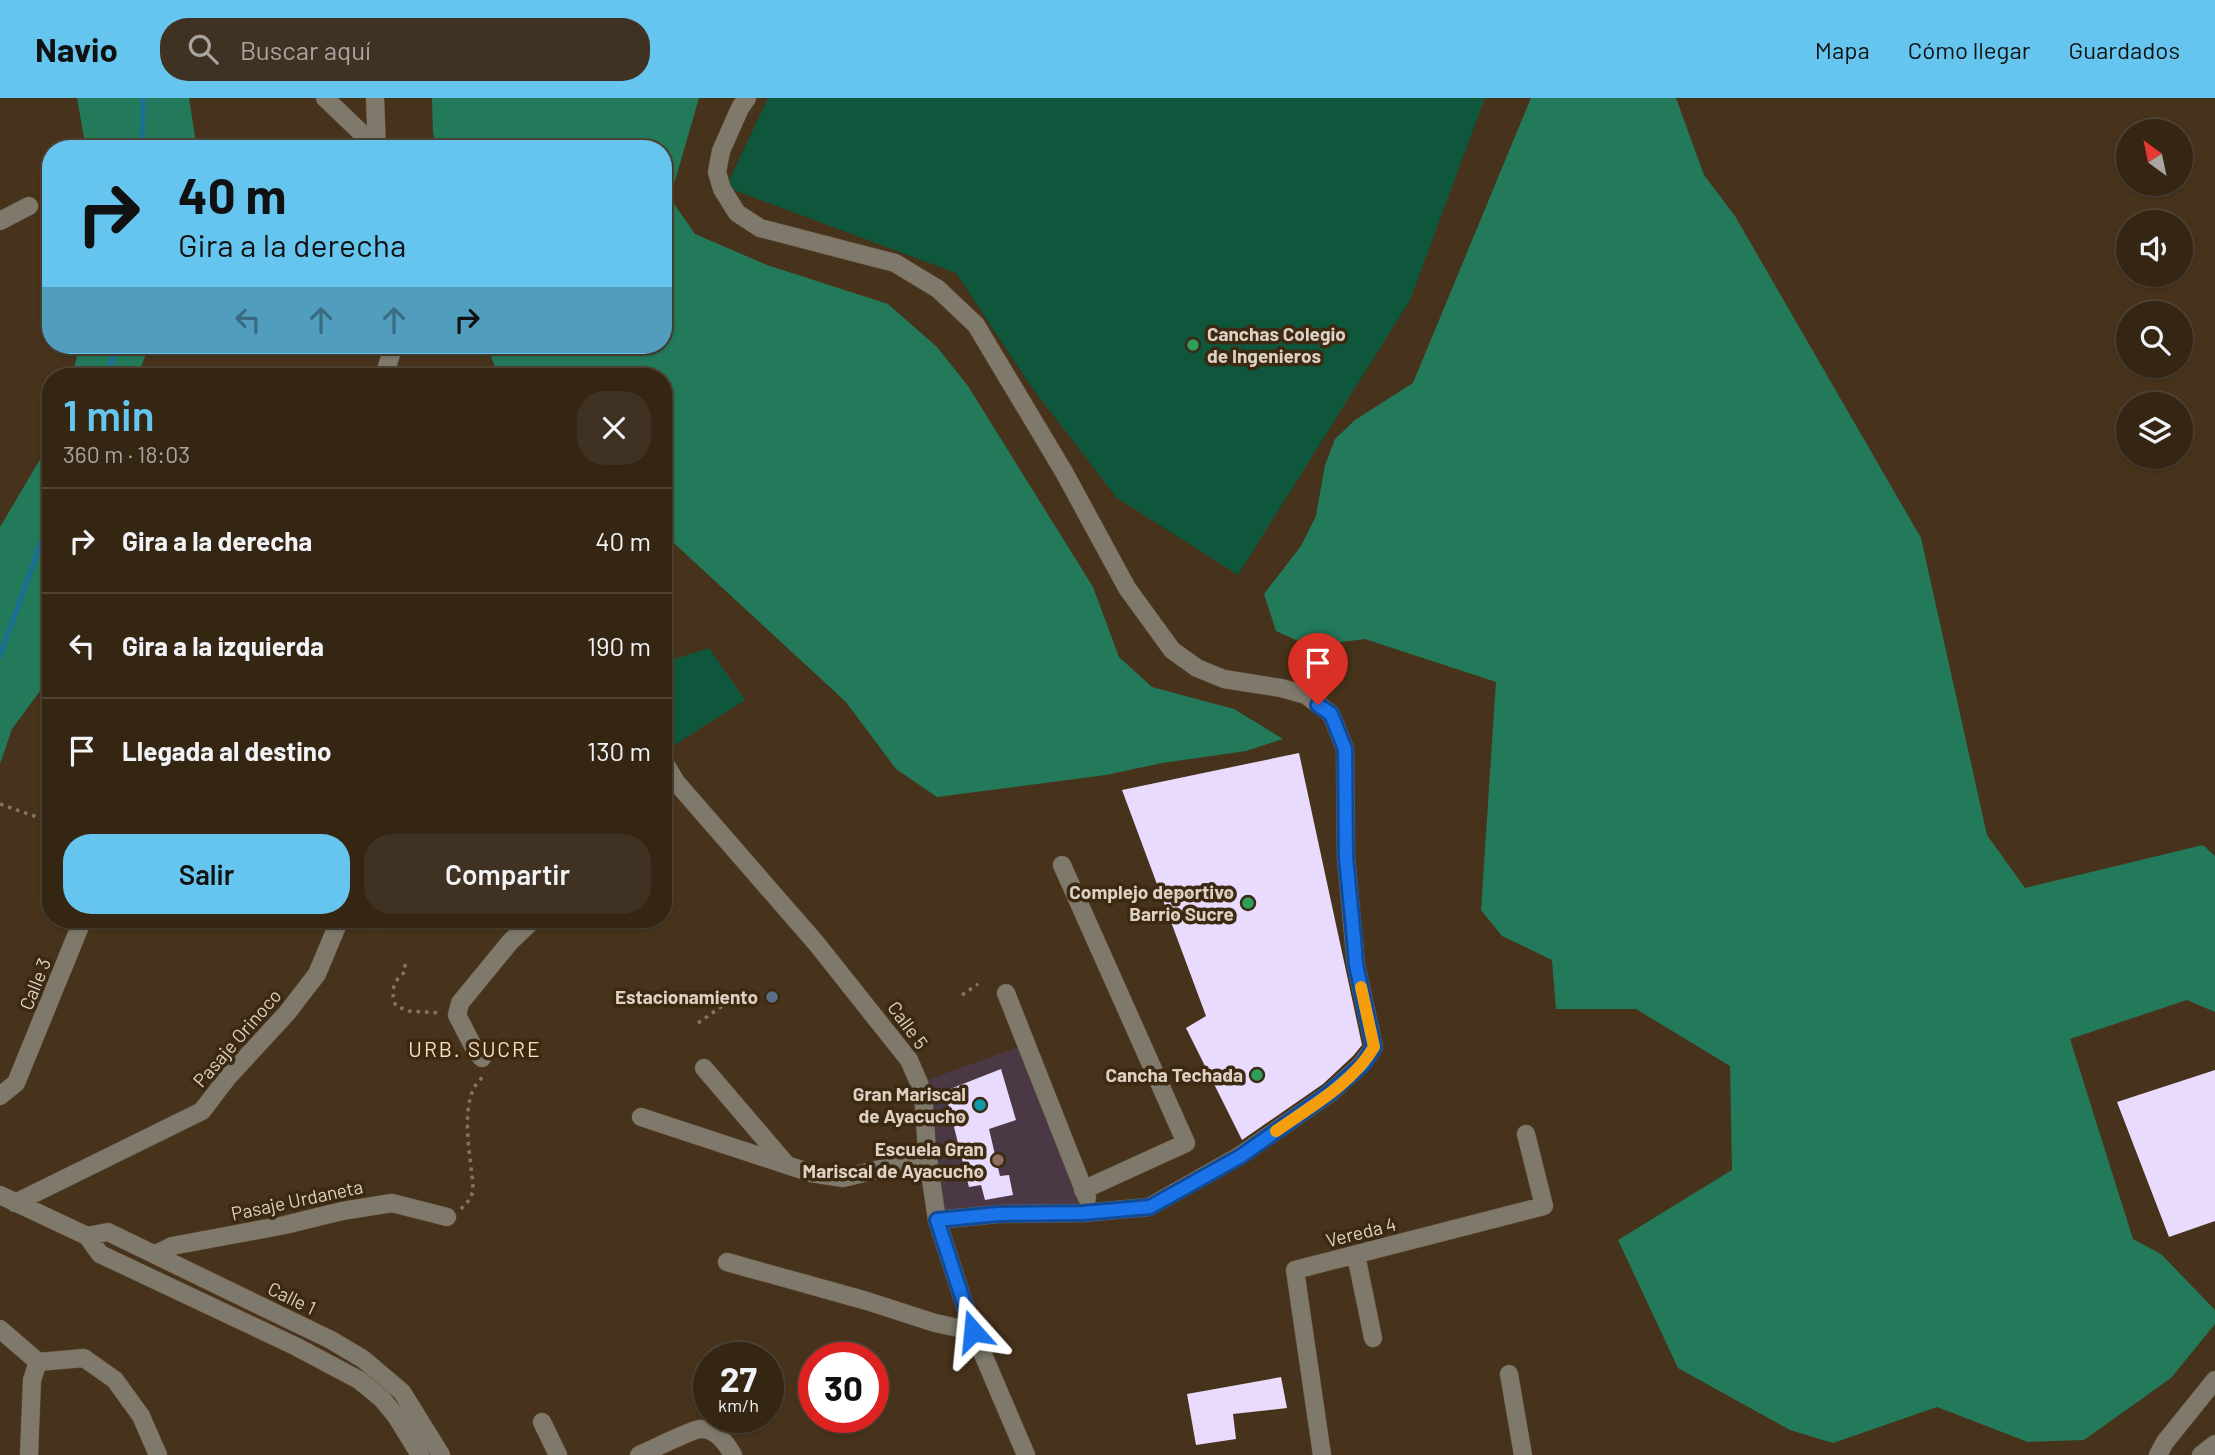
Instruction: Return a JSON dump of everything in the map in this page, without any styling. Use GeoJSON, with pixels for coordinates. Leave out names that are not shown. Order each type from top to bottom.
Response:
{"type":"FeatureCollection","features":[{"type":"Feature","properties":{"kind":"street"},"geometry":{"type":"LineString","coordinates":[[324,98],[369,140]]}},
{"type":"Feature","properties":{"kind":"street"},"geometry":{"type":"LineString","coordinates":[[375,98],[377,140]]}},
{"type":"Feature","properties":{"kind":"street"},"geometry":{"type":"LineString","coordinates":[[747,98],[721,151],[717,172],[722,189],[737,213],[760,228],[895,263],[938,289],[976,325],[1064,472],[1127,587],[1172,650],[1197,668],[1224,680],[1255,683],[1306,695],[1331,714],[1345,749],[1346,858],[1356,965],[1374,1047],[1363,1064],[1330,1093],[1241,1156],[1150,1207],[1092,1212],[998,1214],[937,1220]]}},
{"type":"Feature","properties":{"kind":"street"},"geometry":{"type":"LineString","coordinates":[[0,221],[29,206]]}},
{"type":"Feature","properties":{"kind":"street","name":"Calle 5"},"geometry":{"type":"LineString","coordinates":[[672,775],[816,943],[909,1060],[919,1083],[924,1106],[927,1152],[937,1220],[973,1331],[1026,1455]]}},
{"type":"Feature","properties":{"kind":"street"},"geometry":{"type":"LineString","coordinates":[[1062,865],[1186,1143],[1083,1190]]}},
{"type":"Feature","properties":{"kind":"street","name":"Calle 3"},"geometry":{"type":"LineString","coordinates":[[0,1096],[16,1083],[79,928]]}},
{"type":"Feature","properties":{"kind":"street","name":"Pasaje Orinoco"},"geometry":{"type":"LineString","coordinates":[[8,1199],[202,1111],[317,974],[336,928]]}},
{"type":"Feature","properties":{"kind":"street"},"geometry":{"type":"LineString","coordinates":[[488,1064],[475,1050],[457,1015],[460,1003],[525,928]]}},
{"type":"Feature","properties":{"kind":"street"},"geometry":{"type":"LineString","coordinates":[[1006,993],[1092,1212]]}},
{"type":"Feature","properties":{"kind":"street"},"geometry":{"type":"LineString","coordinates":[[704,1068],[786,1164]]}},
{"type":"Feature","properties":{"kind":"street"},"geometry":{"type":"LineString","coordinates":[[641,1117],[811,1173],[844,1178],[901,1164],[927,1152]]}},
{"type":"Feature","properties":{"kind":"street","name":"Vereda 4"},"geometry":{"type":"LineString","coordinates":[[1322,1455],[1296,1270],[1544,1206],[1526,1134]]}},
{"type":"Feature","properties":{"kind":"street","name":"Calle 1"},"geometry":{"type":"LineString","coordinates":[[8,1199],[88,1236],[100,1254],[295,1346],[359,1380],[382,1399],[420,1455]]}},
{"type":"Feature","properties":{"kind":"street","name":"Pasaje Urdaneta"},"geometry":{"type":"LineString","coordinates":[[156,1254],[172,1246],[285,1225],[342,1210],[392,1203],[454,1213]]}},
{"type":"Feature","properties":{"kind":"street","name":"Calle 1"},"geometry":{"type":"LineString","coordinates":[[88,1236],[108,1232],[331,1340],[363,1359],[402,1392],[441,1455]]}},
{"type":"Feature","properties":{"kind":"street"},"geometry":{"type":"LineString","coordinates":[[1356,1255],[1373,1338]]}},
{"type":"Feature","properties":{"kind":"street"},"geometry":{"type":"LineString","coordinates":[[727,1262],[935,1323],[973,1331]]}},
{"type":"Feature","properties":{"kind":"street"},"geometry":{"type":"LineString","coordinates":[[0,1329],[38,1362],[84,1358],[114,1380],[141,1416],[158,1455]]}},
{"type":"Feature","properties":{"kind":"street"},"geometry":{"type":"LineString","coordinates":[[29,1455],[32,1380],[38,1362]]}},
{"type":"Feature","properties":{"kind":"street"},"geometry":{"type":"LineString","coordinates":[[1509,1374],[1523,1455]]}},
{"type":"Feature","properties":{"kind":"street"},"geometry":{"type":"LineString","coordinates":[[2158,1455],[2165,1442],[2215,1380]]}},
{"type":"Feature","properties":{"kind":"street"},"geometry":{"type":"LineString","coordinates":[[542,1422],[558,1455]]}},
{"type":"Feature","properties":{"kind":"street"},"geometry":{"type":"LineString","coordinates":[[639,1455],[700,1429],[716,1433],[730,1449]]}},
{"type":"Feature","properties":{"kind":"street"},"geometry":{"type":"LineString","coordinates":[[2201,1455],[2215,1444]]}},
{"type":"Feature","properties":{"kind":"path"},"geometry":{"type":"LineString","coordinates":[[0,804],[42,819]]}},
{"type":"Feature","properties":{"kind":"path"},"geometry":{"type":"LineString","coordinates":[[405,964],[405,971],[398,978],[392,997],[396,1006],[409,1011],[457,1015]]}},
{"type":"Feature","properties":{"kind":"path"},"geometry":{"type":"LineString","coordinates":[[962,995],[978,984]]}},
{"type":"Feature","properties":{"kind":"path"},"geometry":{"type":"LineString","coordinates":[[698,1023],[728,1002]]}},
{"type":"Feature","properties":{"kind":"path"},"geometry":{"type":"LineString","coordinates":[[454,1213],[471,1198],[473,1189],[467,1127],[471,1091],[488,1064]]}},
{"type":"Feature","properties":{"kind":"shaded area","name":"Escuela Gran Mariscal de Ayacucho"},"geometry":{"type":"Polygon","coordinates":[[[1026,1044],[1083,1213],[937,1220],[919,1083],[1026,1044]]]}},
{"type":"Feature","properties":{"kind":"green space"},"geometry":{"type":"Polygon","coordinates":[[[77,98],[189,98],[196,140],[84,140],[77,98]]]}},
{"type":"Feature","properties":{"kind":"green space"},"geometry":{"type":"Polygon","coordinates":[[[432,98],[699,98],[672,191],[672,140],[435,140],[432,98]]]}},
{"type":"Feature","properties":{"kind":"green space","name":"Canchas Colegio de Ingenieros"},"geometry":{"type":"Polygon","coordinates":[[[768,98],[1485,98],[1410,300],[1238,575],[1117,498],[1033,389],[956,273],[726,187],[768,98]]]}},
{"type":"Feature","properties":{"kind":"green space"},"geometry":{"type":"Polygon","coordinates":[[[1531,98],[1676,98],[1704,175],[1735,216],[1921,538],[1987,835],[2025,888],[2203,845],[2215,856],[2215,1012],[2187,1000],[2070,1039],[2133,1239],[2161,1254],[2215,1310],[2215,1324],[2171,1378],[2084,1440],[2028,1442],[1937,1407],[1833,1443],[1790,1430],[1678,1368],[1618,1240],[1732,1170],[1730,1066],[1636,1009],[1556,1009],[1552,960],[1502,936],[1481,910],[1496,682],[1365,639],[1309,646],[1276,631],[1264,594],[1301,546],[1316,516],[1325,465],[1335,439],[1355,420],[1413,383],[1531,98]]]}},
{"type":"Feature","properties":{"kind":"green space"},"geometry":{"type":"Polygon","coordinates":[[[672,201],[695,234],[767,265],[888,304],[937,347],[968,386],[1093,587],[1119,657],[1152,687],[1234,709],[1283,739],[1246,751],[1162,763],[1106,775],[937,797],[896,769],[846,702],[672,541],[672,368],[495,368],[490,354],[672,354],[672,201]]]}},
{"type":"Feature","properties":{"kind":"green space"},"geometry":{"type":"Polygon","coordinates":[[[78,354],[146,354],[140,368],[74,368],[78,354]]]}},
{"type":"Feature","properties":{"kind":"green space"},"geometry":{"type":"Polygon","coordinates":[[[42,456],[42,688],[12,729],[0,764],[0,527],[42,456]]]}},
{"type":"Feature","properties":{"kind":"green space"},"geometry":{"type":"Polygon","coordinates":[[[709,648],[745,700],[672,746],[672,660],[709,648]]]}},
{"type":"Feature","properties":{"kind":"building","name":"Complejo deportivo Barrio Sucre"},"geometry":{"type":"Polygon","coordinates":[[[1299,753],[1362,1045],[1323,1084],[1242,1140],[1186,1028],[1206,1016],[1122,790],[1299,753]]]}},
{"type":"Feature","properties":{"kind":"building"},"geometry":{"type":"Polygon","coordinates":[[[1001,1069],[1016,1120],[989,1129],[1000,1176],[1009,1175],[1013,1195],[985,1200],[981,1185],[969,1187],[945,1091],[1001,1069]]]}},
{"type":"Feature","properties":{"kind":"building"},"geometry":{"type":"Polygon","coordinates":[[[2215,1070],[2215,1221],[2169,1237],[2117,1102],[2215,1070]]]}},
{"type":"Feature","properties":{"kind":"building"},"geometry":{"type":"Polygon","coordinates":[[[1281,1377],[1287,1408],[1233,1414],[1236,1439],[1196,1445],[1187,1394],[1281,1377]]]}},
{"type":"Feature","properties":{"kind":"waterway"},"geometry":{"type":"LineString","coordinates":[[142,140],[143,98]]}},
{"type":"Feature","properties":{"kind":"waterway"},"geometry":{"type":"LineString","coordinates":[[110,368],[114,354]]}},
{"type":"Feature","properties":{"kind":"waterway"},"geometry":{"type":"LineString","coordinates":[[0,656],[42,540]]}},
{"type":"Feature","properties":{"kind":"slow traffic"},"geometry":{"type":"LineString","coordinates":[[1276,1131],[1330,1093],[1366,1061],[1374,1047],[1361,987]]}},
{"type":"Feature","properties":{"kind":"place","name":"Canchas Colegio de Ingenieros"},"geometry":{"type":"Point","coordinates":[1193,345]}},
{"type":"Feature","properties":{"kind":"place","name":"Complejo deportivo Barrio Sucre"},"geometry":{"type":"Point","coordinates":[1248,903]}},
{"type":"Feature","properties":{"kind":"place","name":"Estacionamiento"},"geometry":{"type":"Point","coordinates":[772,997]}},
{"type":"Feature","properties":{"kind":"place","name":"Cancha Techada"},"geometry":{"type":"Point","coordinates":[1257,1075]}},
{"type":"Feature","properties":{"kind":"place","name":"Gran Mariscal de Ayacucho"},"geometry":{"type":"Point","coordinates":[980,1105]}},
{"type":"Feature","properties":{"kind":"place","name":"Escuela Gran Mariscal de Ayacucho"},"geometry":{"type":"Point","coordinates":[998,1160]}},
{"type":"Feature","properties":{"kind":"district","name":"URB. SUCRE"},"geometry":{"type":"Point","coordinates":[475,1050]}},
{"type":"Feature","properties":{"kind":"route"},"geometry":{"type":"LineString","coordinates":[[973,1331],[937,1220],[998,1214],[1083,1213],[1150,1207],[1241,1156],[1330,1093],[1366,1061],[1374,1047],[1356,965],[1346,858],[1345,749],[1331,714],[1318,705]]}}]}
